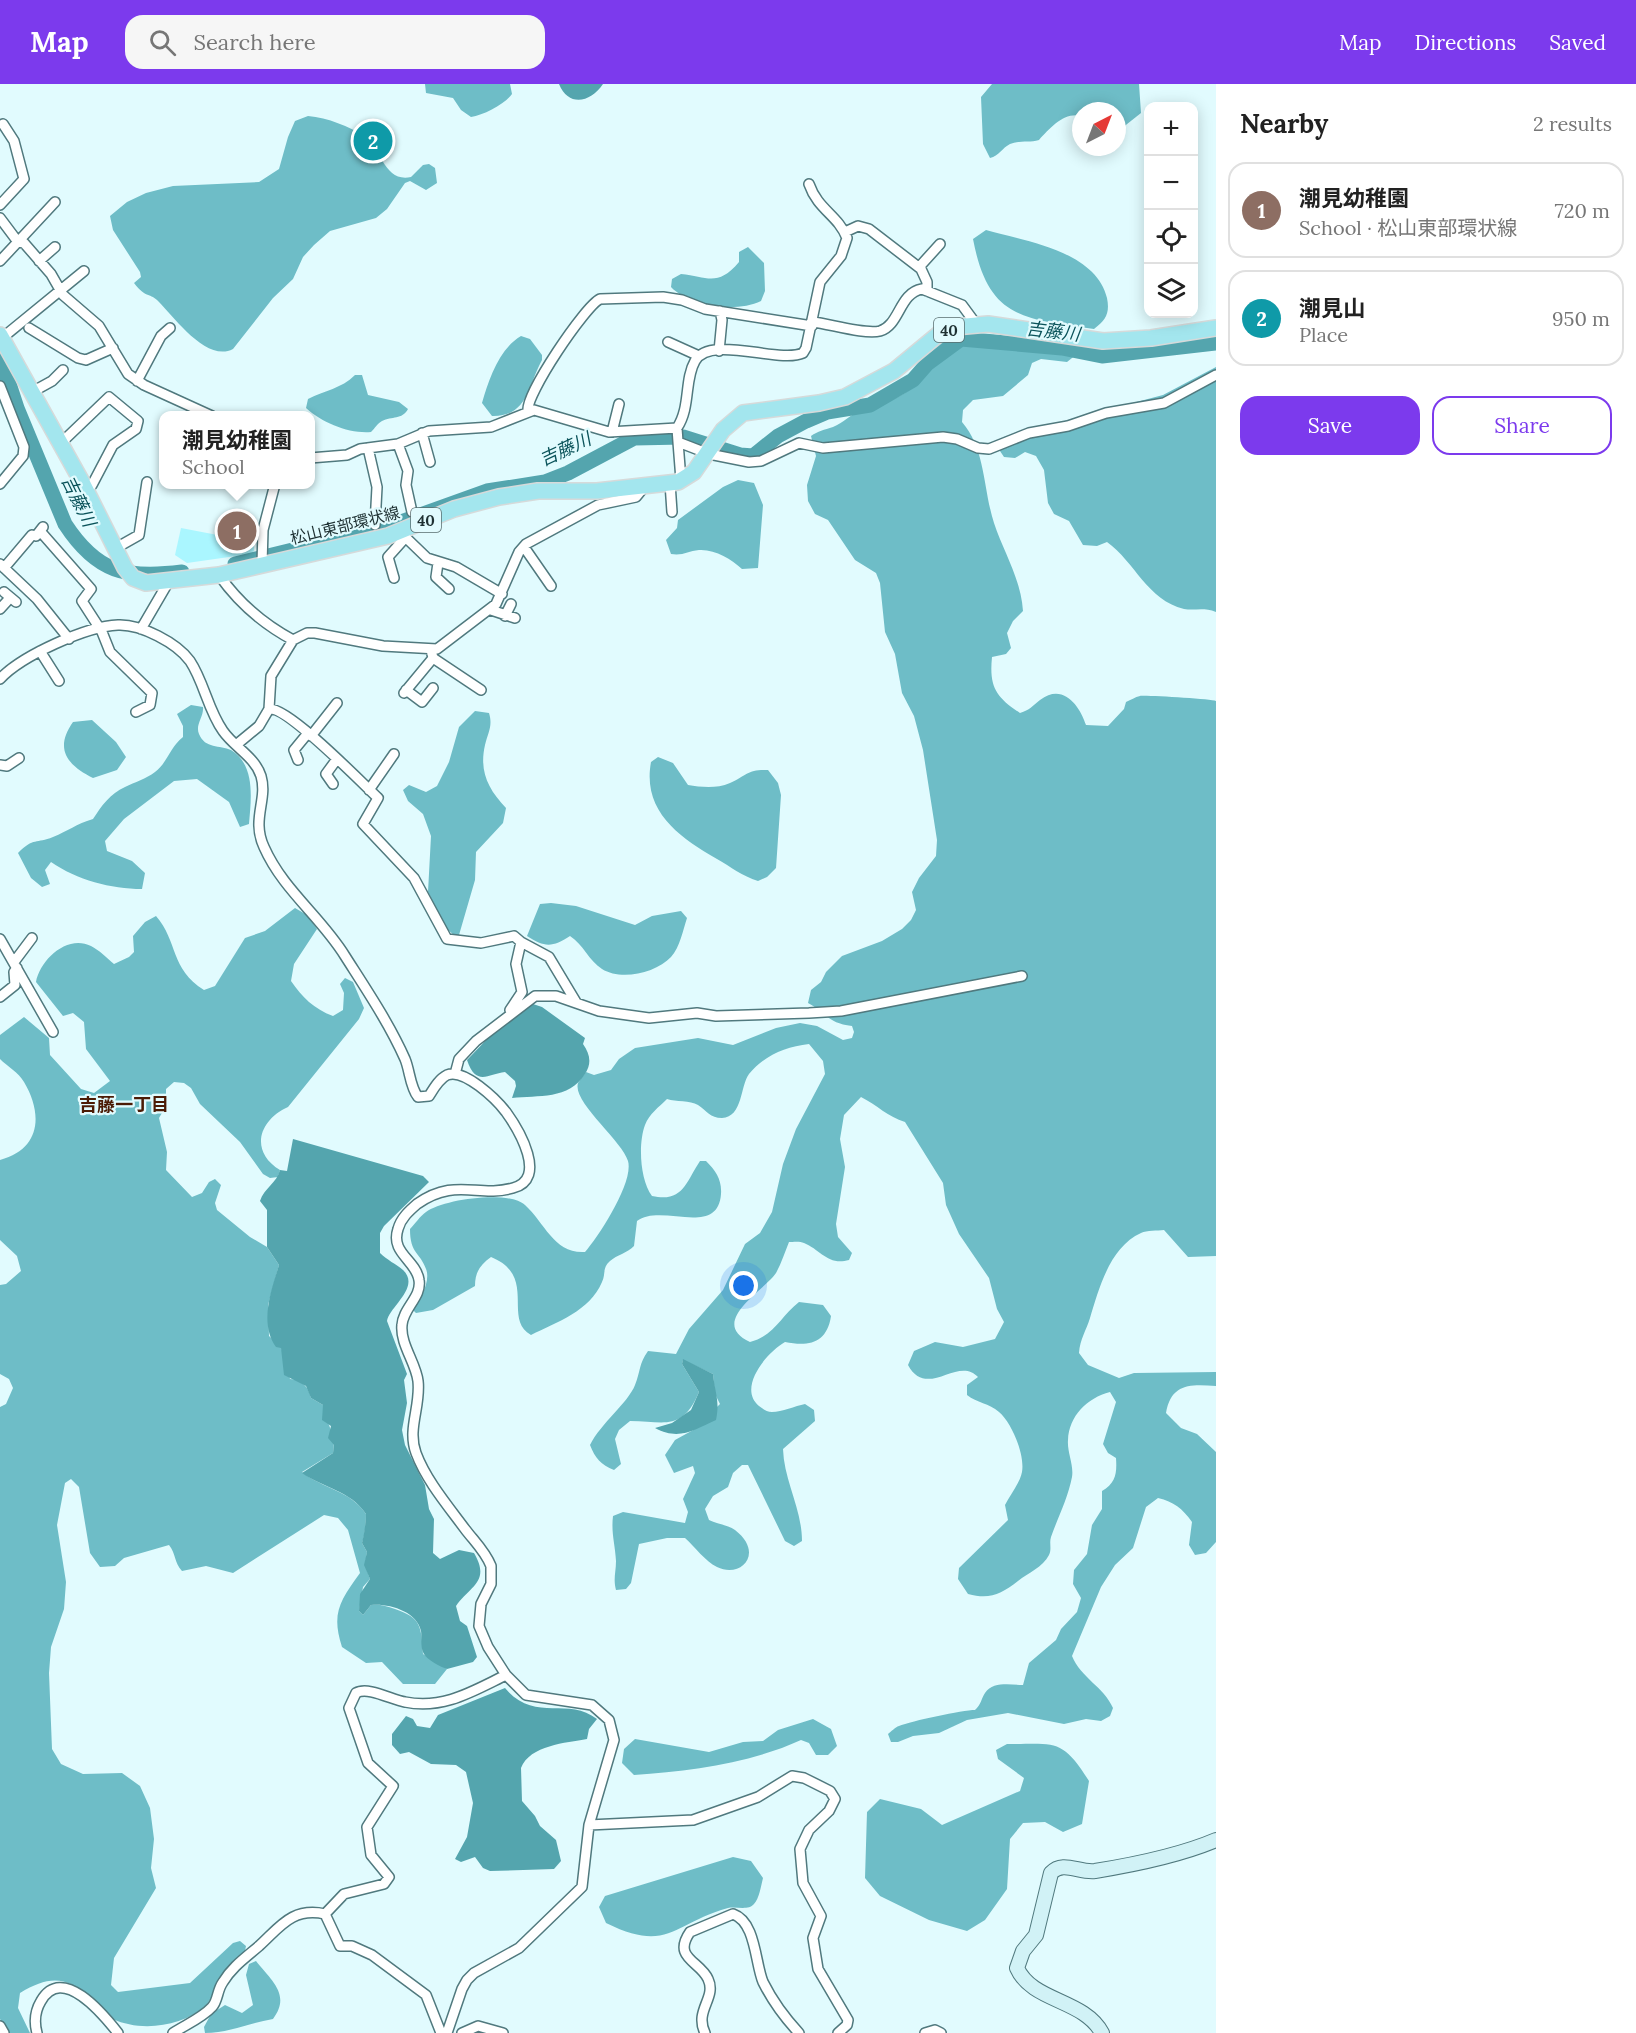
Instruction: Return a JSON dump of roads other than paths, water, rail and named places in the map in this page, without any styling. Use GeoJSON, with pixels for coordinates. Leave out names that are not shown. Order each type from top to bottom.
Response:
{"type":"FeatureCollection","features":[{"type":"Feature","properties":{"kind":"main road","name":"40"},"geometry":{"type":"LineString","coordinates":[[676,482],[694,472],[730,421],[743,414],[844,397],[894,371],[940,333],[976,324],[1103,342],[1151,338],[1216,328]]}},
{"type":"Feature","properties":{"kind":"main road","name":"松山東部環状線"},"geometry":{"type":"LineString","coordinates":[[1,337],[61,443],[129,573],[146,584],[219,575],[262,558],[402,534],[454,509],[499,497],[538,491],[597,491],[676,482]]}},
{"type":"Feature","properties":{"kind":"street"},"geometry":{"type":"LineString","coordinates":[[0,205],[24,179],[14,141],[1,123]]}},
{"type":"Feature","properties":{"kind":"street"},"geometry":{"type":"LineString","coordinates":[[668,342],[699,356],[719,351],[799,355],[806,348],[813,324],[820,282],[844,250],[847,238],[845,232],[814,200],[809,184]]}},
{"type":"Feature","properties":{"kind":"street"},"geometry":{"type":"LineString","coordinates":[[0,261],[55,202]]}},
{"type":"Feature","properties":{"kind":"street"},"geometry":{"type":"LineString","coordinates":[[0,218],[18,242],[24,243],[60,290],[99,326],[128,374],[137,381],[201,411]]}},
{"type":"Feature","properties":{"kind":"street"},"geometry":{"type":"LineString","coordinates":[[845,232],[858,226],[866,227],[921,269],[927,282],[927,291]]}},
{"type":"Feature","properties":{"kind":"street"},"geometry":{"type":"LineString","coordinates":[[921,269],[921,265],[940,244]]}},
{"type":"Feature","properties":{"kind":"street"},"geometry":{"type":"LineString","coordinates":[[39,261],[55,248]]}},
{"type":"Feature","properties":{"kind":"street"},"geometry":{"type":"LineString","coordinates":[[1,337],[84,271]]}},
{"type":"Feature","properties":{"kind":"street"},"geometry":{"type":"LineString","coordinates":[[528,411],[529,398],[558,348],[576,328],[593,303],[600,299],[663,297],[720,311],[882,331],[909,294],[922,289],[962,305],[976,324]]}},
{"type":"Feature","properties":{"kind":"street"},"geometry":{"type":"LineString","coordinates":[[719,351],[722,320],[720,311]]}},
{"type":"Feature","properties":{"kind":"street"},"geometry":{"type":"LineString","coordinates":[[29,328],[78,358],[86,360],[113,348]]}},
{"type":"Feature","properties":{"kind":"street"},"geometry":{"type":"LineString","coordinates":[[137,381],[160,336],[170,328]]}},
{"type":"Feature","properties":{"kind":"street"},"geometry":{"type":"LineString","coordinates":[[672,512],[678,435],[685,414],[694,365],[699,356]]}},
{"type":"Feature","properties":{"kind":"street"},"geometry":{"type":"LineString","coordinates":[[32,393],[52,381],[63,370]]}},
{"type":"Feature","properties":{"kind":"street"},"geometry":{"type":"LineString","coordinates":[[315,458],[340,457],[368,448],[398,444],[422,433],[491,427],[528,411],[542,410],[595,429],[678,435],[749,462],[761,460],[799,443],[823,448],[943,437],[957,439],[978,448],[989,449],[1029,433],[1068,426],[1106,413],[1164,403],[1216,375]]}},
{"type":"Feature","properties":{"kind":"street"},"geometry":{"type":"LineString","coordinates":[[0,386],[24,447],[23,456],[1,482]]}},
{"type":"Feature","properties":{"kind":"street"},"geometry":{"type":"LineString","coordinates":[[61,443],[109,397],[138,421],[136,429],[113,445],[92,485],[86,490]]}},
{"type":"Feature","properties":{"kind":"street"},"geometry":{"type":"LineString","coordinates":[[612,432],[618,404]]}},
{"type":"Feature","properties":{"kind":"street"},"geometry":{"type":"LineString","coordinates":[[422,433],[430,462]]}},
{"type":"Feature","properties":{"kind":"street"},"geometry":{"type":"LineString","coordinates":[[398,444],[408,471],[406,485],[412,512]]}},
{"type":"Feature","properties":{"kind":"street"},"geometry":{"type":"LineString","coordinates":[[368,448],[377,487],[375,525]]}},
{"type":"Feature","properties":{"kind":"street"},"geometry":{"type":"LineString","coordinates":[[116,548],[139,535],[144,485]]}},
{"type":"Feature","properties":{"kind":"street"},"geometry":{"type":"LineString","coordinates":[[433,688],[422,702],[405,692],[437,649],[490,610],[502,594],[519,552],[524,547],[552,528],[598,505],[636,497],[645,486]]}},
{"type":"Feature","properties":{"kind":"street"},"geometry":{"type":"LineString","coordinates":[[262,558],[263,530],[274,489]]}},
{"type":"Feature","properties":{"kind":"street"},"geometry":{"type":"LineString","coordinates":[[69,639],[37,599],[2,566],[32,535],[36,536],[42,529],[91,589],[82,601],[100,629],[114,658],[152,693],[150,705],[136,712]]}},
{"type":"Feature","properties":{"kind":"street"},"geometry":{"type":"LineString","coordinates":[[394,578],[388,557],[402,534],[427,558],[456,567],[502,594]]}},
{"type":"Feature","properties":{"kind":"street"},"geometry":{"type":"LineString","coordinates":[[524,547],[551,586]]}},
{"type":"Feature","properties":{"kind":"street"},"geometry":{"type":"LineString","coordinates":[[438,563],[436,577],[449,589]]}},
{"type":"Feature","properties":{"kind":"street"},"geometry":{"type":"LineString","coordinates":[[219,575],[235,597],[270,627],[293,640]]}},
{"type":"Feature","properties":{"kind":"street"},"geometry":{"type":"LineString","coordinates":[[141,629],[169,581]]}},
{"type":"Feature","properties":{"kind":"street"},"geometry":{"type":"LineString","coordinates":[[0,609],[10,597]]}},
{"type":"Feature","properties":{"kind":"street"},"geometry":{"type":"LineString","coordinates":[[490,610],[510,617],[512,604]]}},
{"type":"Feature","properties":{"kind":"street"},"geometry":{"type":"LineString","coordinates":[[1,676],[40,651],[69,639],[120,625],[141,629],[175,648],[190,661],[217,721],[256,765],[261,776],[262,786],[257,823],[268,855],[288,886],[323,923],[346,958],[405,1059],[414,1092],[418,1097],[429,1096],[441,1079],[455,1074],[487,1092],[505,1111],[529,1158],[531,1172],[528,1179],[516,1188],[454,1189],[436,1193],[403,1218],[397,1230],[398,1246],[417,1272],[420,1288],[406,1310],[401,1327],[418,1380],[419,1404],[413,1424],[415,1451],[447,1504],[482,1550],[491,1566],[491,1584],[481,1604],[479,1626],[488,1647],[506,1675],[526,1695],[585,1702],[599,1709],[609,1720],[614,1733],[613,1746],[589,1825],[582,1887],[519,1948],[474,1973],[467,1980],[447,2033]]}},
{"type":"Feature","properties":{"kind":"street"},"geometry":{"type":"LineString","coordinates":[[237,745],[260,726],[269,709],[271,676],[293,640],[307,633],[432,654],[481,690]]}},
{"type":"Feature","properties":{"kind":"street"},"geometry":{"type":"LineString","coordinates":[[40,651],[59,681]]}},
{"type":"Feature","properties":{"kind":"street"},"geometry":{"type":"LineString","coordinates":[[298,760],[294,750],[337,703]]}},
{"type":"Feature","properties":{"kind":"street"},"geometry":{"type":"LineString","coordinates":[[269,709],[280,711],[337,759],[378,798],[363,824],[414,878],[447,939],[481,943],[514,936],[549,957],[576,1002]]}},
{"type":"Feature","properties":{"kind":"street"},"geometry":{"type":"LineString","coordinates":[[369,790],[394,754]]}},
{"type":"Feature","properties":{"kind":"street"},"geometry":{"type":"LineString","coordinates":[[0,765],[7,766],[19,758]]}},
{"type":"Feature","properties":{"kind":"street"},"geometry":{"type":"LineString","coordinates":[[333,784],[326,774],[337,759]]}},
{"type":"Feature","properties":{"kind":"street"},"geometry":{"type":"LineString","coordinates":[[382,772],[392,777]]}},
{"type":"Feature","properties":{"kind":"street"},"geometry":{"type":"LineString","coordinates":[[0,997],[15,985],[15,965],[32,938]]}},
{"type":"Feature","properties":{"kind":"street"},"geometry":{"type":"LineString","coordinates":[[0,939],[3,953],[15,965],[53,1032]]}},
{"type":"Feature","properties":{"kind":"street"},"geometry":{"type":"LineString","coordinates":[[505,1019],[522,992],[516,964],[521,942]]}},
{"type":"Feature","properties":{"kind":"street"},"geometry":{"type":"LineString","coordinates":[[455,1074],[459,1059],[476,1041],[535,996],[556,996],[599,1011],[649,1018],[697,1013],[716,1016],[841,1011],[1022,976]]}},
{"type":"Feature","properties":{"kind":"street"},"geometry":{"type":"LineString","coordinates":[[325,1914],[344,1894],[384,1884],[389,1877],[371,1855],[367,1827],[393,1786],[373,1769],[363,1753],[349,1708],[356,1693],[366,1691],[406,1702],[440,1704],[506,1675]]}},
{"type":"Feature","properties":{"kind":"street"},"geometry":{"type":"LineString","coordinates":[[589,1825],[693,1820],[758,1797],[792,1776],[804,1778],[830,1791],[836,1799],[833,1806],[806,1835],[800,1857],[803,1883],[821,1916],[813,1938],[818,1969],[848,2020],[847,2025],[838,2033]]}},
{"type":"Feature","properties":{"kind":"street"},"geometry":{"type":"LineString","coordinates":[[1102,2033],[1090,2017],[1080,2010],[1027,1983],[1017,1968],[1023,1951],[1036,1935],[1051,1873],[1062,1866],[1087,1871],[1104,1869],[1203,1846],[1216,1840]]}},
{"type":"Feature","properties":{"kind":"street"},"geometry":{"type":"LineString","coordinates":[[173,2033],[211,2009],[216,2002],[219,1988],[231,1970],[279,1924],[294,1915],[316,1912],[325,1914]]}},
{"type":"Feature","properties":{"kind":"street"},"geometry":{"type":"LineString","coordinates":[[325,1914],[340,1946],[352,1946],[372,1955],[426,1995],[441,2033]]}},
{"type":"Feature","properties":{"kind":"street"},"geometry":{"type":"LineString","coordinates":[[705,2033],[701,2018],[710,1993],[710,1983],[686,1954],[685,1943],[690,1932],[733,1914],[745,1923],[759,1970],[771,1997],[799,2033]]}},
{"type":"Feature","properties":{"kind":"street"},"geometry":{"type":"LineString","coordinates":[[38,2033],[35,2024],[39,2004],[49,1990],[58,1987],[76,1992],[118,2033]]}},
{"type":"Feature","properties":{"kind":"street"},"geometry":{"type":"LineString","coordinates":[[0,2026],[4,2033]]}},
{"type":"Feature","properties":{"kind":"street"},"geometry":{"type":"LineString","coordinates":[[462,2033],[478,2026],[503,2033]]}},
{"type":"Feature","properties":{"kind":"street"},"geometry":{"type":"LineString","coordinates":[[925,2033],[935,2030],[941,2033]]}},
{"type":"Feature","properties":{"kind":"waterway","name":"吉藤川"},"geometry":{"type":"LineString","coordinates":[[235,564],[387,527],[487,491],[545,482],[568,473],[634,438],[683,437],[740,455],[753,456],[778,436],[806,421],[827,412],[870,405],[913,380],[927,364],[961,339],[1062,348],[1102,356],[1216,343]]}},
{"type":"Feature","properties":{"kind":"waterway","name":"吉藤川"},"geometry":{"type":"LineString","coordinates":[[0,356],[17,408],[65,524],[77,540],[101,563],[115,569],[145,574],[182,572]]}},
{"type":"Feature","properties":{"kind":"place","name":"潮見山"},"geometry":{"type":"Point","coordinates":[373,141]}},
{"type":"Feature","properties":{"kind":"place","name":"潮見幼稚園"},"geometry":{"type":"Point","coordinates":[237,531]}},
{"type":"Feature","properties":{"kind":"district","name":"吉藤一丁目"},"geometry":{"type":"Point","coordinates":[124,1104]}}]}
